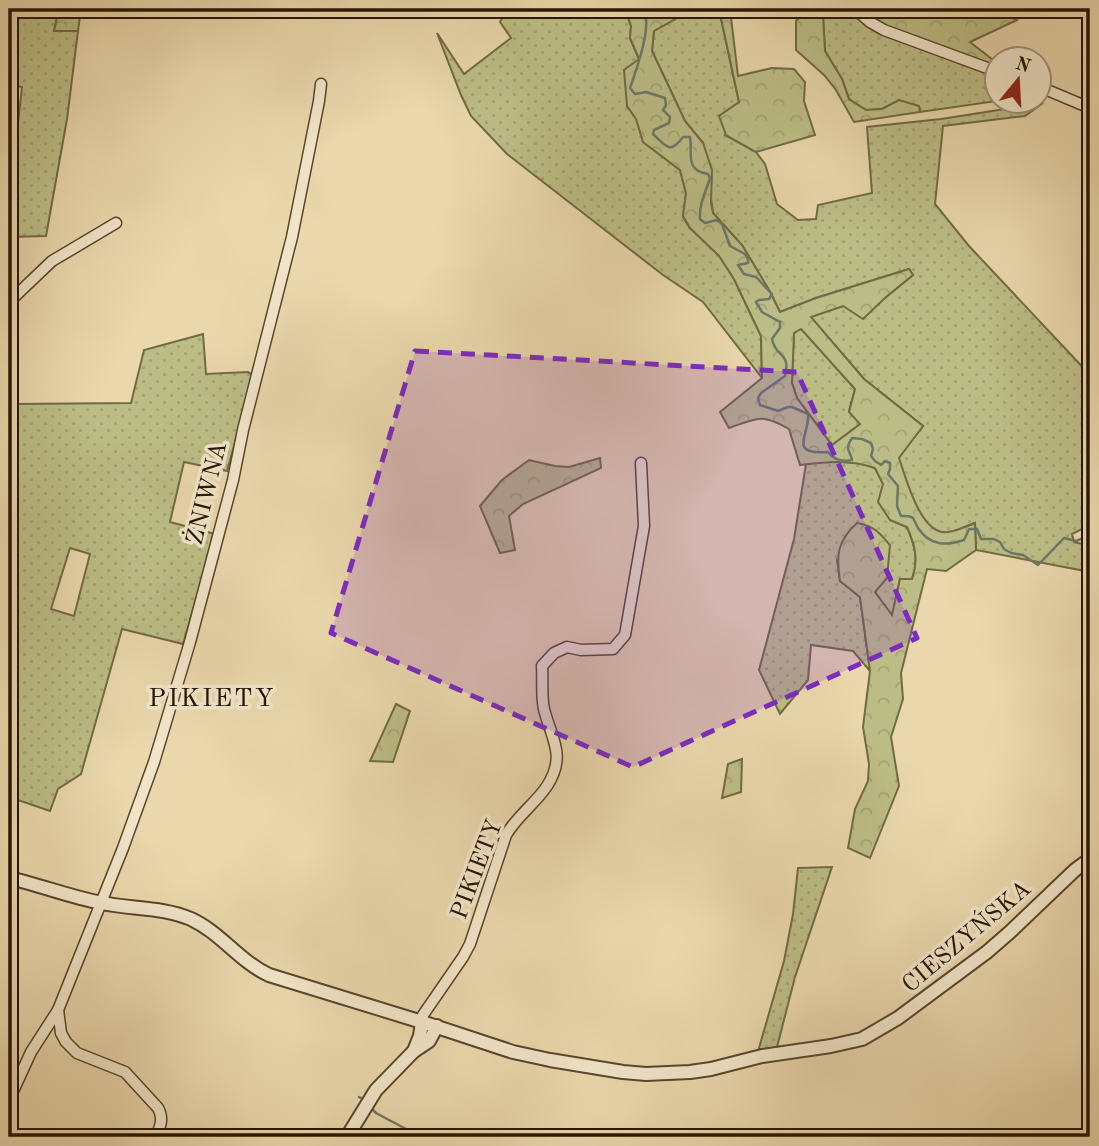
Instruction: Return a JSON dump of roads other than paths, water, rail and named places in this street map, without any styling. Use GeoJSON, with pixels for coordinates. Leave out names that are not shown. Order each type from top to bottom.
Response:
{"type":"FeatureCollection","features":[{"type":"Feature","properties":{"kind":"street"},"geometry":{"type":"LineString","coordinates":[[855,9],[884,30],[984,67]]}},
{"type":"Feature","properties":{"kind":"street","name":"ŻNIWNA"},"geometry":{"type":"LineString","coordinates":[[9,1100],[30,1052],[58,1010],[102,903],[154,762],[190,642],[233,480],[292,237],[321,84]]}},
{"type":"Feature","properties":{"kind":"street"},"geometry":{"type":"LineString","coordinates":[[1054,93],[1090,108]]}},
{"type":"Feature","properties":{"kind":"street"},"geometry":{"type":"LineString","coordinates":[[9,302],[52,261],[116,223]]}},
{"type":"Feature","properties":{"kind":"street","name":"PIKIETY"},"geometry":{"type":"LineString","coordinates":[[422,1022],[423,1015],[470,944],[506,835],[513,823],[547,786],[555,770],[556,743],[544,707],[542,666],[554,653],[567,647],[581,650],[613,649],[625,635],[644,526],[641,463]]}},
{"type":"Feature","properties":{"kind":"street","name":"CIESZYŃSKA"},"geometry":{"type":"LineString","coordinates":[[437,1026],[526,1055],[646,1074],[701,1071],[762,1056],[862,1040],[898,1018],[987,952],[1090,859]]}},
{"type":"Feature","properties":{"kind":"street"},"geometry":{"type":"LineString","coordinates":[[9,878],[102,903],[181,915],[203,925],[245,961],[269,975],[437,1026],[429,1041],[414,1051],[376,1090],[347,1137]]}},
{"type":"Feature","properties":{"kind":"street"},"geometry":{"type":"LineString","coordinates":[[58,1010],[61,1033],[77,1053],[125,1072],[158,1108],[162,1121],[156,1137]]}},
{"type":"Feature","properties":{"kind":"street"},"geometry":{"type":"LineString","coordinates":[[414,1051],[422,1022]]}},
{"type":"Feature","properties":{"kind":"waterway"},"geometry":{"type":"LineString","coordinates":[[643,9],[646,19],[645,35],[630,88],[635,94],[646,92],[665,98],[666,105],[663,110],[670,117],[669,123],[654,130],[653,134],[668,147],[675,146],[683,137],[690,137],[693,165],[710,178],[700,219],[705,223],[717,220],[722,224],[730,246],[745,254],[748,259],[748,263],[738,265],[744,274],[756,277],[772,294],[769,299],[756,302],[762,312],[780,322],[780,328],[772,339],[785,359],[786,368],[785,376],[761,393],[758,398],[760,405],[778,411],[792,407],[808,414],[803,442],[808,450],[828,452],[836,459],[848,461],[852,460],[848,448],[852,438],[871,443],[871,456],[875,461],[881,465],[885,461],[890,463],[888,474],[898,486],[897,506],[901,516],[913,518],[923,534],[933,541],[945,544],[957,542],[964,540],[969,529],[977,529],[981,539],[994,539],[1000,542],[1004,549],[1023,555],[1038,565],[1064,538],[1076,541],[1090,538]]}},
{"type":"Feature","properties":{"kind":"waterway"},"geometry":{"type":"LineString","coordinates":[[372,1109],[421,1137]]}},
{"type":"Feature","properties":{"kind":"district","name":"PIKIETY"},"geometry":{"type":"Point","coordinates":[212,697]}}]}
